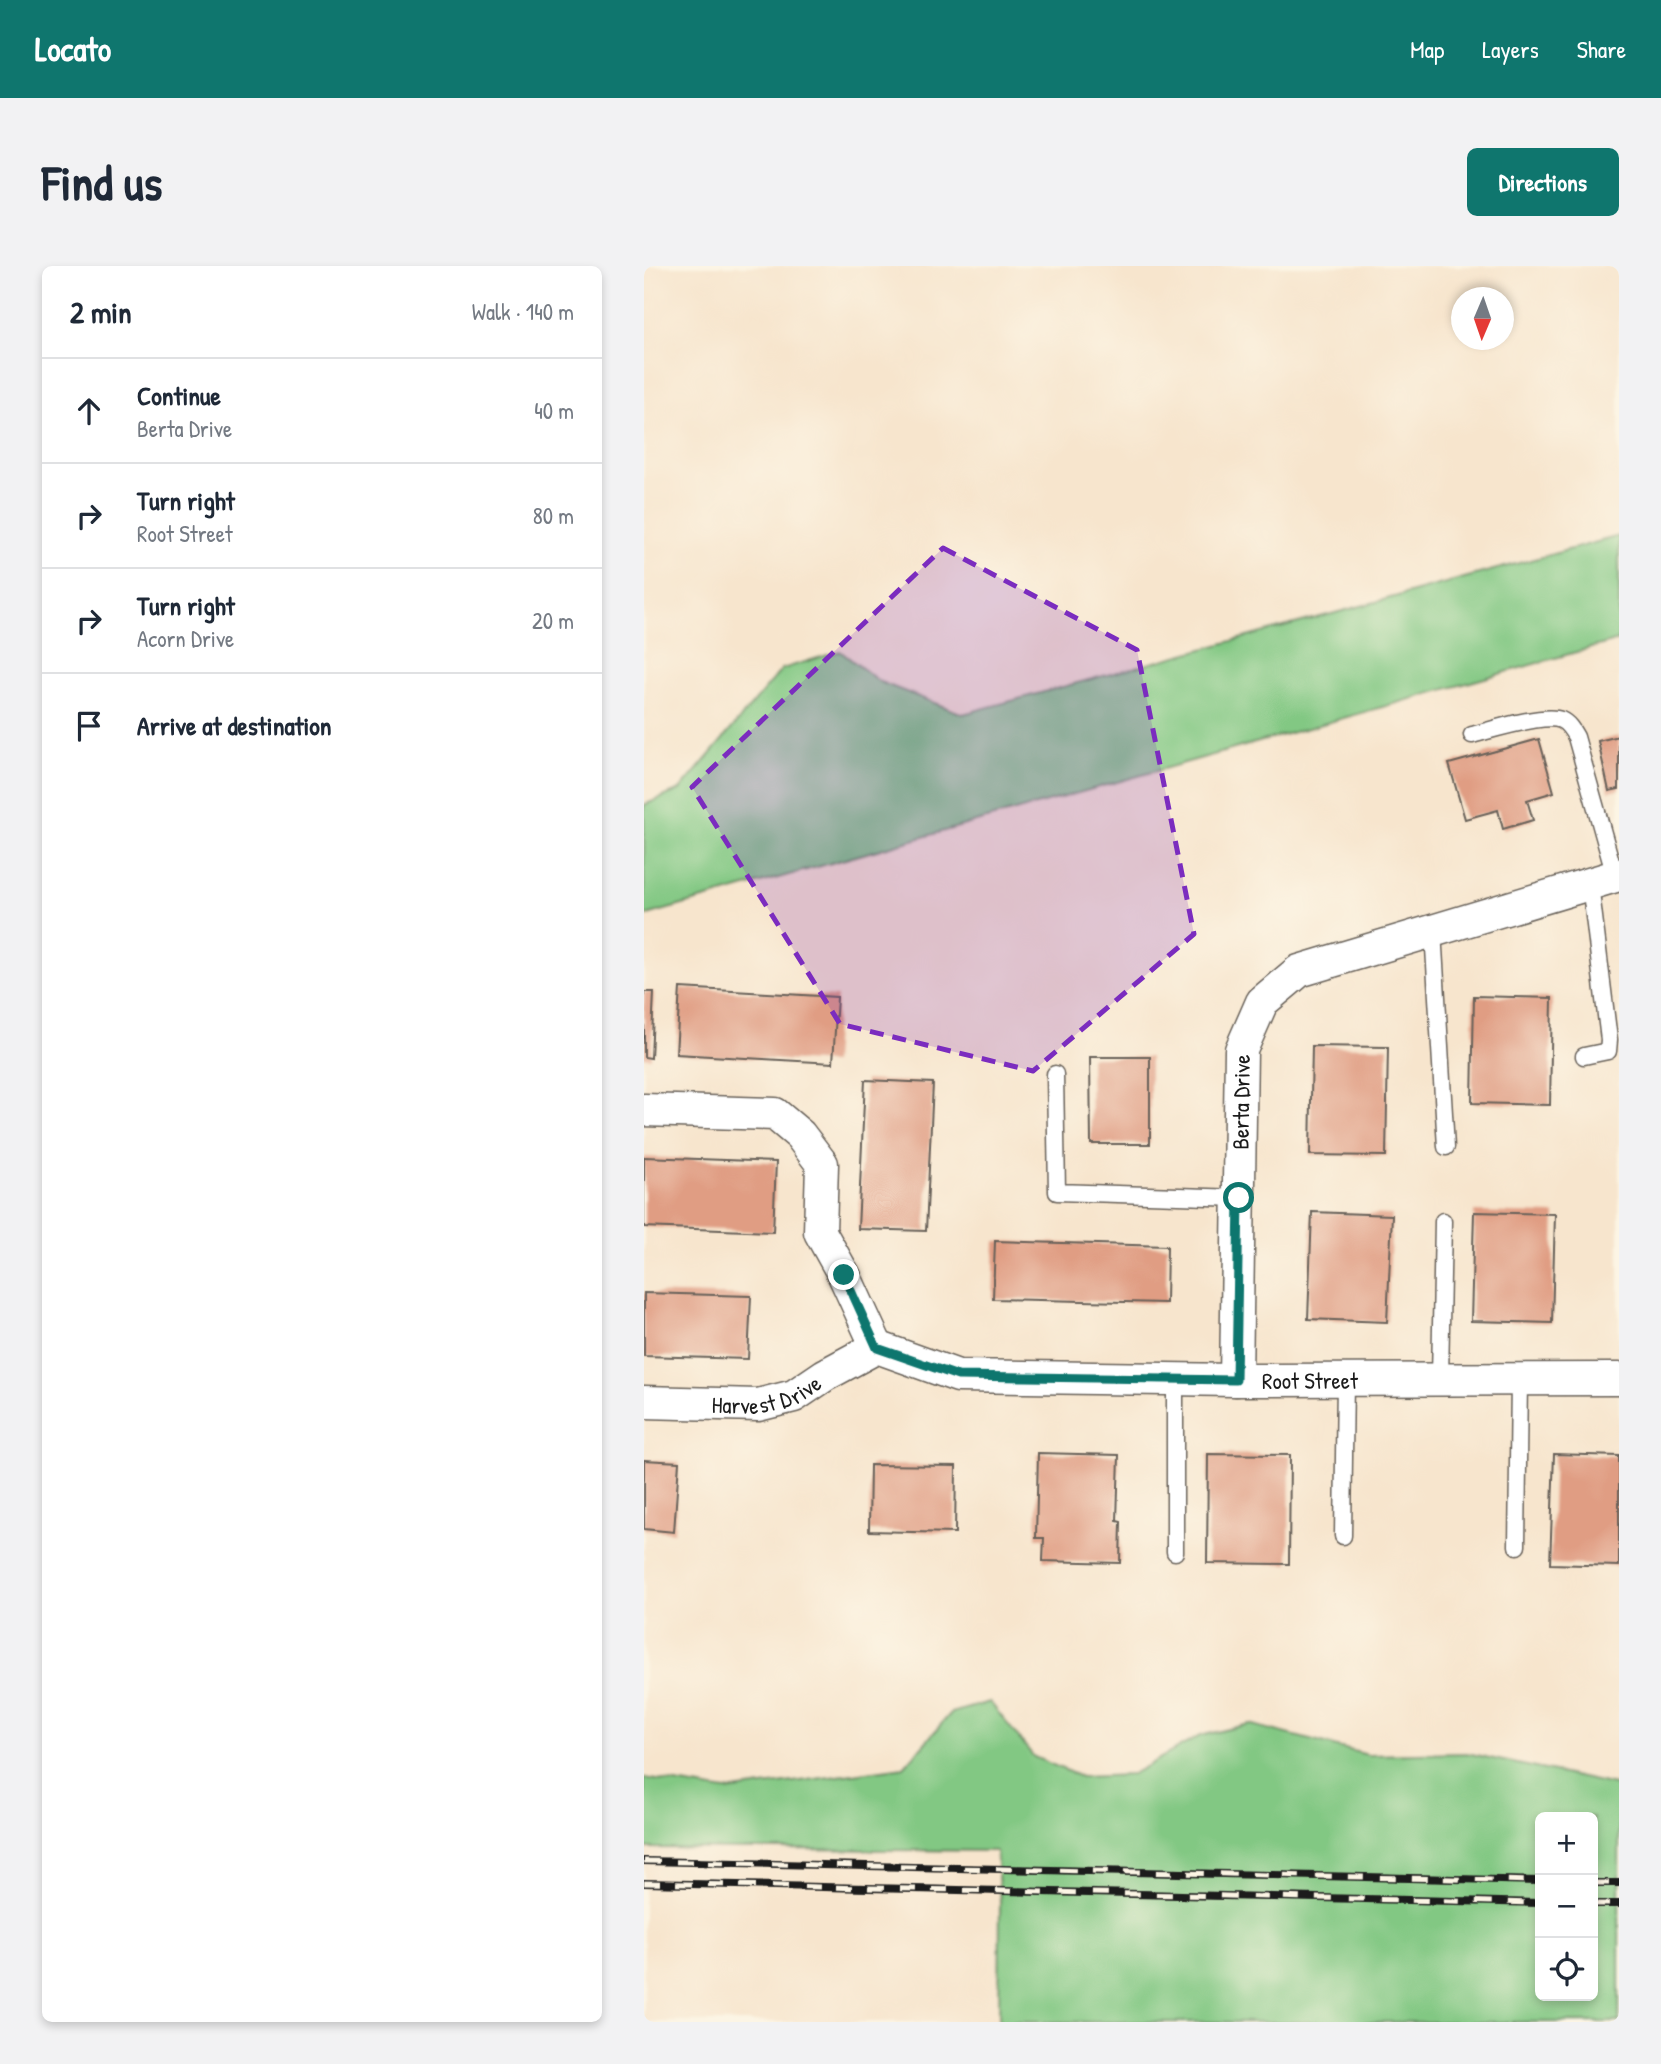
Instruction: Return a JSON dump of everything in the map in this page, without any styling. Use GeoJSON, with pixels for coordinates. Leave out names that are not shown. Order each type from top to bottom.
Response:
{"type":"FeatureCollection","features":[{"type":"Feature","properties":{"kind":"street","name":"Berta Drive"},"geometry":{"type":"LineString","coordinates":[[1236,1380],[1241,1050],[1262,1002],[1299,971],[1608,878]]}},
{"type":"Feature","properties":{"kind":"street"},"geometry":{"type":"LineString","coordinates":[[644,1110],[775,1114],[800,1135],[822,1164],[820,1232],[844,1275],[877,1348]]}},
{"type":"Feature","properties":{"kind":"street","name":"Root Street"},"geometry":{"type":"LineString","coordinates":[[877,1348],[958,1376],[1236,1380],[1619,1379]]}},
{"type":"Feature","properties":{"kind":"street","name":"Harvest Drive"},"geometry":{"type":"LineString","coordinates":[[644,1402],[758,1405],[794,1396],[825,1375],[877,1348]]}},
{"type":"Feature","properties":{"kind":"lane"},"geometry":{"type":"LineString","coordinates":[[1472,735],[1544,718],[1560,719],[1576,737],[1608,878],[1608,1051],[1584,1056]]}},
{"type":"Feature","properties":{"kind":"lane"},"geometry":{"type":"LineString","coordinates":[[1433,931],[1446,1147]]}},
{"type":"Feature","properties":{"kind":"lane"},"geometry":{"type":"LineString","coordinates":[[1055,1074],[1057,1192],[1239,1198]]}},
{"type":"Feature","properties":{"kind":"lane"},"geometry":{"type":"LineString","coordinates":[[1440,1379],[1443,1221]]}},
{"type":"Feature","properties":{"kind":"lane"},"geometry":{"type":"LineString","coordinates":[[1175,1378],[1175,1552]]}},
{"type":"Feature","properties":{"kind":"lane"},"geometry":{"type":"LineString","coordinates":[[1343,1536],[1345,1379]]}},
{"type":"Feature","properties":{"kind":"lane"},"geometry":{"type":"LineString","coordinates":[[1517,1546],[1519,1379]]}},
{"type":"Feature","properties":{"kind":"highlighted area"},"geometry":{"type":"Polygon","coordinates":[[[943,548],[1137,650],[1194,934],[1033,1071],[840,1024],[692,787],[943,548]]]}},
{"type":"Feature","properties":{"kind":"green space"},"geometry":{"type":"Polygon","coordinates":[[[1619,536],[1619,640],[644,916],[644,805],[680,790],[782,669],[840,651],[880,682],[963,714],[1619,536]]]}},
{"type":"Feature","properties":{"kind":"green space"},"geometry":{"type":"Polygon","coordinates":[[[990,1702],[1034,1757],[1081,1777],[1130,1775],[1200,1736],[1249,1724],[1368,1755],[1467,1753],[1619,1786],[1619,2022],[999,2022],[1000,1901],[996,1851],[644,1848],[644,1778],[726,1791],[904,1767],[951,1713],[990,1702]]]}},
{"type":"Feature","properties":{"kind":"building"},"geometry":{"type":"Polygon","coordinates":[[[1619,736],[1619,789],[1609,791],[1598,741],[1619,736]]]}},
{"type":"Feature","properties":{"kind":"building"},"geometry":{"type":"Polygon","coordinates":[[[1539,739],[1554,792],[1527,800],[1533,820],[1503,829],[1498,810],[1465,819],[1449,764],[1539,739]]]}},
{"type":"Feature","properties":{"kind":"building"},"geometry":{"type":"Polygon","coordinates":[[[680,988],[837,997],[833,1063],[676,1054],[680,988]]]}},
{"type":"Feature","properties":{"kind":"building"},"geometry":{"type":"Polygon","coordinates":[[[644,992],[654,992],[651,1058],[644,1057],[644,992]]]}},
{"type":"Feature","properties":{"kind":"building"},"geometry":{"type":"Polygon","coordinates":[[[1474,996],[1552,998],[1550,1105],[1472,1103],[1474,996]]]}},
{"type":"Feature","properties":{"kind":"building"},"geometry":{"type":"Polygon","coordinates":[[[1312,1046],[1388,1047],[1386,1156],[1310,1155],[1312,1046]]]}},
{"type":"Feature","properties":{"kind":"building"},"geometry":{"type":"Polygon","coordinates":[[[1090,1057],[1150,1057],[1150,1144],[1091,1144],[1090,1057]]]}},
{"type":"Feature","properties":{"kind":"building"},"geometry":{"type":"Polygon","coordinates":[[[865,1080],[933,1083],[926,1231],[858,1229],[865,1080]]]}},
{"type":"Feature","properties":{"kind":"building"},"geometry":{"type":"Polygon","coordinates":[[[644,1157],[776,1162],[773,1232],[644,1227],[644,1157]]]}},
{"type":"Feature","properties":{"kind":"building"},"geometry":{"type":"Polygon","coordinates":[[[1312,1212],[1392,1215],[1387,1322],[1308,1319],[1312,1212]]]}},
{"type":"Feature","properties":{"kind":"building"},"geometry":{"type":"Polygon","coordinates":[[[1474,1212],[1555,1214],[1552,1323],[1471,1321],[1474,1212]]]}},
{"type":"Feature","properties":{"kind":"building"},"geometry":{"type":"Polygon","coordinates":[[[995,1241],[1167,1246],[1166,1303],[993,1299],[995,1241]]]}},
{"type":"Feature","properties":{"kind":"building"},"geometry":{"type":"Polygon","coordinates":[[[644,1293],[751,1296],[748,1359],[644,1356],[644,1293]]]}},
{"type":"Feature","properties":{"kind":"building"},"geometry":{"type":"Polygon","coordinates":[[[1038,1453],[1119,1455],[1117,1521],[1121,1522],[1120,1563],[1043,1561],[1044,1538],[1036,1538],[1038,1453]]]}},
{"type":"Feature","properties":{"kind":"building"},"geometry":{"type":"Polygon","coordinates":[[[1208,1454],[1290,1455],[1289,1564],[1207,1563],[1208,1454]]]}},
{"type":"Feature","properties":{"kind":"building"},"geometry":{"type":"Polygon","coordinates":[[[1554,1454],[1619,1456],[1619,1566],[1550,1564],[1554,1454]]]}},
{"type":"Feature","properties":{"kind":"building"},"geometry":{"type":"Polygon","coordinates":[[[644,1460],[679,1462],[674,1532],[644,1529],[644,1460]]]}},
{"type":"Feature","properties":{"kind":"building"},"geometry":{"type":"Polygon","coordinates":[[[870,1465],[956,1466],[955,1533],[869,1531],[870,1465]]]}},
{"type":"Feature","properties":{"kind":"railway"},"geometry":{"type":"LineString","coordinates":[[644,1861],[1535,1881]]}},
{"type":"Feature","properties":{"kind":"railway"},"geometry":{"type":"LineString","coordinates":[[644,1883],[1535,1903]]}},
{"type":"Feature","properties":{"kind":"railway"},"geometry":{"type":"LineString","coordinates":[[1598,1883],[1619,1883]]}},
{"type":"Feature","properties":{"kind":"railway"},"geometry":{"type":"LineString","coordinates":[[1598,1904],[1619,1904]]}},
{"type":"Feature","properties":{"kind":"route"},"geometry":{"type":"LineString","coordinates":[[844,1275],[877,1348],[958,1376],[1236,1380],[1239,1198]]}}]}
